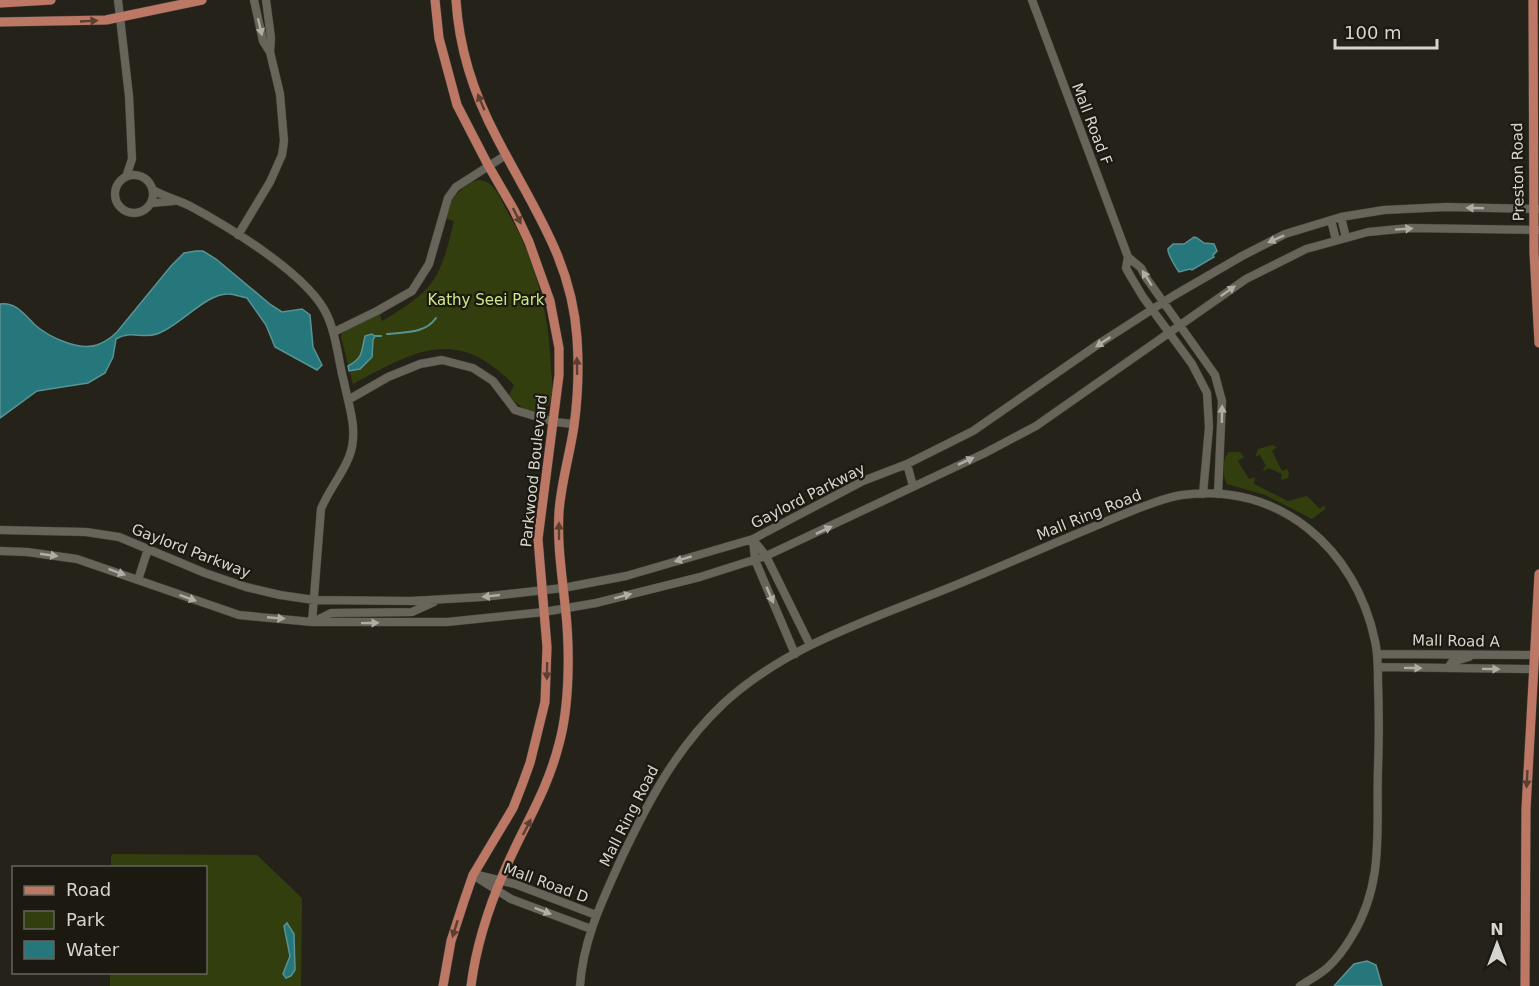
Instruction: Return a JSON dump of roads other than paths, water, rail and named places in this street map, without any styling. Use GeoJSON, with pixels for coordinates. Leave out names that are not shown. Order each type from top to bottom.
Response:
{"type":"FeatureCollection","features":[{"type":"Feature","properties":{"kind":"main road"},"geometry":{"type":"LineString","coordinates":[[0,3],[51,0]]}},
{"type":"Feature","properties":{"kind":"main road"},"geometry":{"type":"LineString","coordinates":[[0,22],[89,22],[121,18],[202,0]]}},
{"type":"Feature","properties":{"kind":"main road","name":"Parkwood Boulevard"},"geometry":{"type":"LineString","coordinates":[[435,0],[439,38],[457,105],[529,242],[550,301],[559,348],[559,375],[554,422],[538,539],[547,647],[545,702],[530,763],[513,808],[473,875],[451,941],[443,986]]}},
{"type":"Feature","properties":{"kind":"main road","name":"Parkwood Boulevard"},"geometry":{"type":"LineString","coordinates":[[456,0],[464,57],[478,96],[506,155],[546,226],[568,286],[577,337],[578,392],[559,510],[560,561],[566,609],[567,693],[560,742],[541,799],[497,889],[478,943],[471,986]]}},
{"type":"Feature","properties":{"kind":"main road","name":"Preston Road"},"geometry":{"type":"LineString","coordinates":[[1533,0],[1539,343]]}},
{"type":"Feature","properties":{"kind":"main road"},"geometry":{"type":"LineString","coordinates":[[1525,985],[1526,809],[1539,574]]}},
{"type":"Feature","properties":{"kind":"street"},"geometry":{"type":"LineString","coordinates":[[118,0],[129,96],[132,159],[139,176]]}},
{"type":"Feature","properties":{"kind":"street"},"geometry":{"type":"LineString","coordinates":[[254,0],[263,41],[270,52]]}},
{"type":"Feature","properties":{"kind":"street"},"geometry":{"type":"LineString","coordinates":[[238,235],[270,182],[282,155],[284,141],[280,94],[270,52],[271,38],[266,0]]}},
{"type":"Feature","properties":{"kind":"street","name":"Mall Road F"},"geometry":{"type":"LineString","coordinates":[[1032,0],[1128,257],[1141,268],[1215,375],[1222,400],[1218,494]]}},
{"type":"Feature","properties":{"kind":"street"},"geometry":{"type":"LineString","coordinates":[[334,332],[412,291],[429,264],[448,198],[456,187],[506,155]]}},
{"type":"Feature","properties":{"kind":"street"},"geometry":{"type":"LineString","coordinates":[[132,159],[126,177],[116,189],[116,200],[122,209],[138,213],[148,207],[153,190]]}},
{"type":"Feature","properties":{"kind":"street"},"geometry":{"type":"LineString","coordinates":[[126,177],[139,176],[146,179],[153,190],[188,205],[238,235],[293,273],[317,297],[327,314],[334,332],[354,424],[350,456],[328,491],[321,509],[312,622]]}},
{"type":"Feature","properties":{"kind":"street"},"geometry":{"type":"LineString","coordinates":[[151,203],[175,201]]}},
{"type":"Feature","properties":{"kind":"street","name":"Gaylord Parkway"},"geometry":{"type":"LineString","coordinates":[[0,530],[86,532],[119,537],[205,573],[246,587],[280,596],[314,600],[441,599],[542,591],[626,576],[753,539],[863,481],[907,464],[973,431],[1100,343],[1164,302],[1270,241],[1341,217],[1410,208],[1536,209]]}},
{"type":"Feature","properties":{"kind":"street"},"geometry":{"type":"LineString","coordinates":[[1341,217],[1346,238]]}},
{"type":"Feature","properties":{"kind":"street"},"geometry":{"type":"LineString","coordinates":[[1331,220],[1336,240]]}},
{"type":"Feature","properties":{"kind":"street"},"geometry":{"type":"LineString","coordinates":[[0,551],[77,559],[239,615],[351,624],[447,622],[566,609],[700,577],[766,556],[985,453],[1036,426],[1246,279],[1306,249],[1368,232],[1410,228],[1536,230]]}},
{"type":"Feature","properties":{"kind":"street","name":"Mall Road F"},"geometry":{"type":"LineString","coordinates":[[1128,257],[1126,268],[1152,310],[1192,364],[1207,393],[1209,427],[1203,494]]}},
{"type":"Feature","properties":{"kind":"street"},"geometry":{"type":"LineString","coordinates":[[348,400],[388,377],[420,364],[442,360],[473,368],[494,381],[515,410],[554,422],[574,424]]}},
{"type":"Feature","properties":{"kind":"street"},"geometry":{"type":"LineString","coordinates":[[1208,443],[1221,444]]}},
{"type":"Feature","properties":{"kind":"street"},"geometry":{"type":"LineString","coordinates":[[907,464],[913,486]]}},
{"type":"Feature","properties":{"kind":"street","name":"Mall Ring Road"},"geometry":{"type":"LineString","coordinates":[[580,986],[596,915],[646,808],[679,753],[725,703],[761,674],[810,645],[1138,508],[1168,498],[1218,494],[1243,497],[1268,505],[1292,517],[1324,542],[1345,567],[1358,588],[1372,626],[1377,654],[1378,847],[1371,896],[1364,915],[1340,954],[1325,970],[1300,986]]}},
{"type":"Feature","properties":{"kind":"street"},"geometry":{"type":"LineString","coordinates":[[753,539],[766,556],[810,645]]}},
{"type":"Feature","properties":{"kind":"street"},"geometry":{"type":"LineString","coordinates":[[753,539],[755,560],[795,654]]}},
{"type":"Feature","properties":{"kind":"street"},"geometry":{"type":"LineString","coordinates":[[138,580],[148,549]]}},
{"type":"Feature","properties":{"kind":"street"},"geometry":{"type":"LineString","coordinates":[[312,622],[331,613],[412,612],[441,599]]}},
{"type":"Feature","properties":{"kind":"street","name":"Mall Road A"},"geometry":{"type":"LineString","coordinates":[[1377,654],[1534,655]]}},
{"type":"Feature","properties":{"kind":"street"},"geometry":{"type":"LineString","coordinates":[[1448,668],[1452,662],[1481,654]]}},
{"type":"Feature","properties":{"kind":"street","name":"Mall Road A"},"geometry":{"type":"LineString","coordinates":[[1378,667],[1533,669]]}},
{"type":"Feature","properties":{"kind":"street","name":"Mall Road D"},"geometry":{"type":"LineString","coordinates":[[473,875],[501,879],[596,915]]}},
{"type":"Feature","properties":{"kind":"street","name":"Mall Road D"},"geometry":{"type":"LineString","coordinates":[[473,875],[511,899],[591,929]]}},
{"type":"Feature","properties":{"kind":"water"},"geometry":{"type":"Polygon","coordinates":[[[1194,237],[1204,243],[1214,244],[1217,251],[1214,257],[1192,270],[1179,272],[1168,249],[1173,244],[1184,244],[1194,237]]]}},
{"type":"Feature","properties":{"kind":"water"},"geometry":{"type":"Polygon","coordinates":[[[203,251],[216,259],[282,312],[302,309],[310,315],[313,347],[322,365],[317,370],[275,347],[266,325],[247,298],[231,294],[220,295],[202,304],[174,325],[157,334],[121,336],[116,339],[113,357],[105,373],[88,383],[37,391],[0,418],[0,304],[15,307],[41,330],[64,342],[81,346],[97,345],[108,340],[117,332],[184,253],[203,251]]]}},
{"type":"Feature","properties":{"kind":"water"},"geometry":{"type":"Polygon","coordinates":[[[372,334],[375,336],[372,357],[360,369],[349,371],[348,366],[361,354],[365,336],[372,334]]]}},
{"type":"Feature","properties":{"kind":"water"},"geometry":{"type":"Polygon","coordinates":[[[287,923],[294,934],[295,970],[291,976],[286,978],[283,974],[290,956],[284,926],[287,923]]]}},
{"type":"Feature","properties":{"kind":"water"},"geometry":{"type":"Polygon","coordinates":[[[1367,961],[1376,965],[1382,986],[1334,986],[1354,964],[1367,961]]]}},
{"type":"Feature","properties":{"kind":"waterway"},"geometry":{"type":"LineString","coordinates":[[387,334],[420,330],[436,318]]}},
{"type":"Feature","properties":{"kind":"waterway"},"geometry":{"type":"LineString","coordinates":[[375,336],[381,336]]}},
{"type":"Feature","properties":{"kind":"park label","name":"Kathy Seei Park"},"geometry":{"type":"Point","coordinates":[486,300]}}]}
